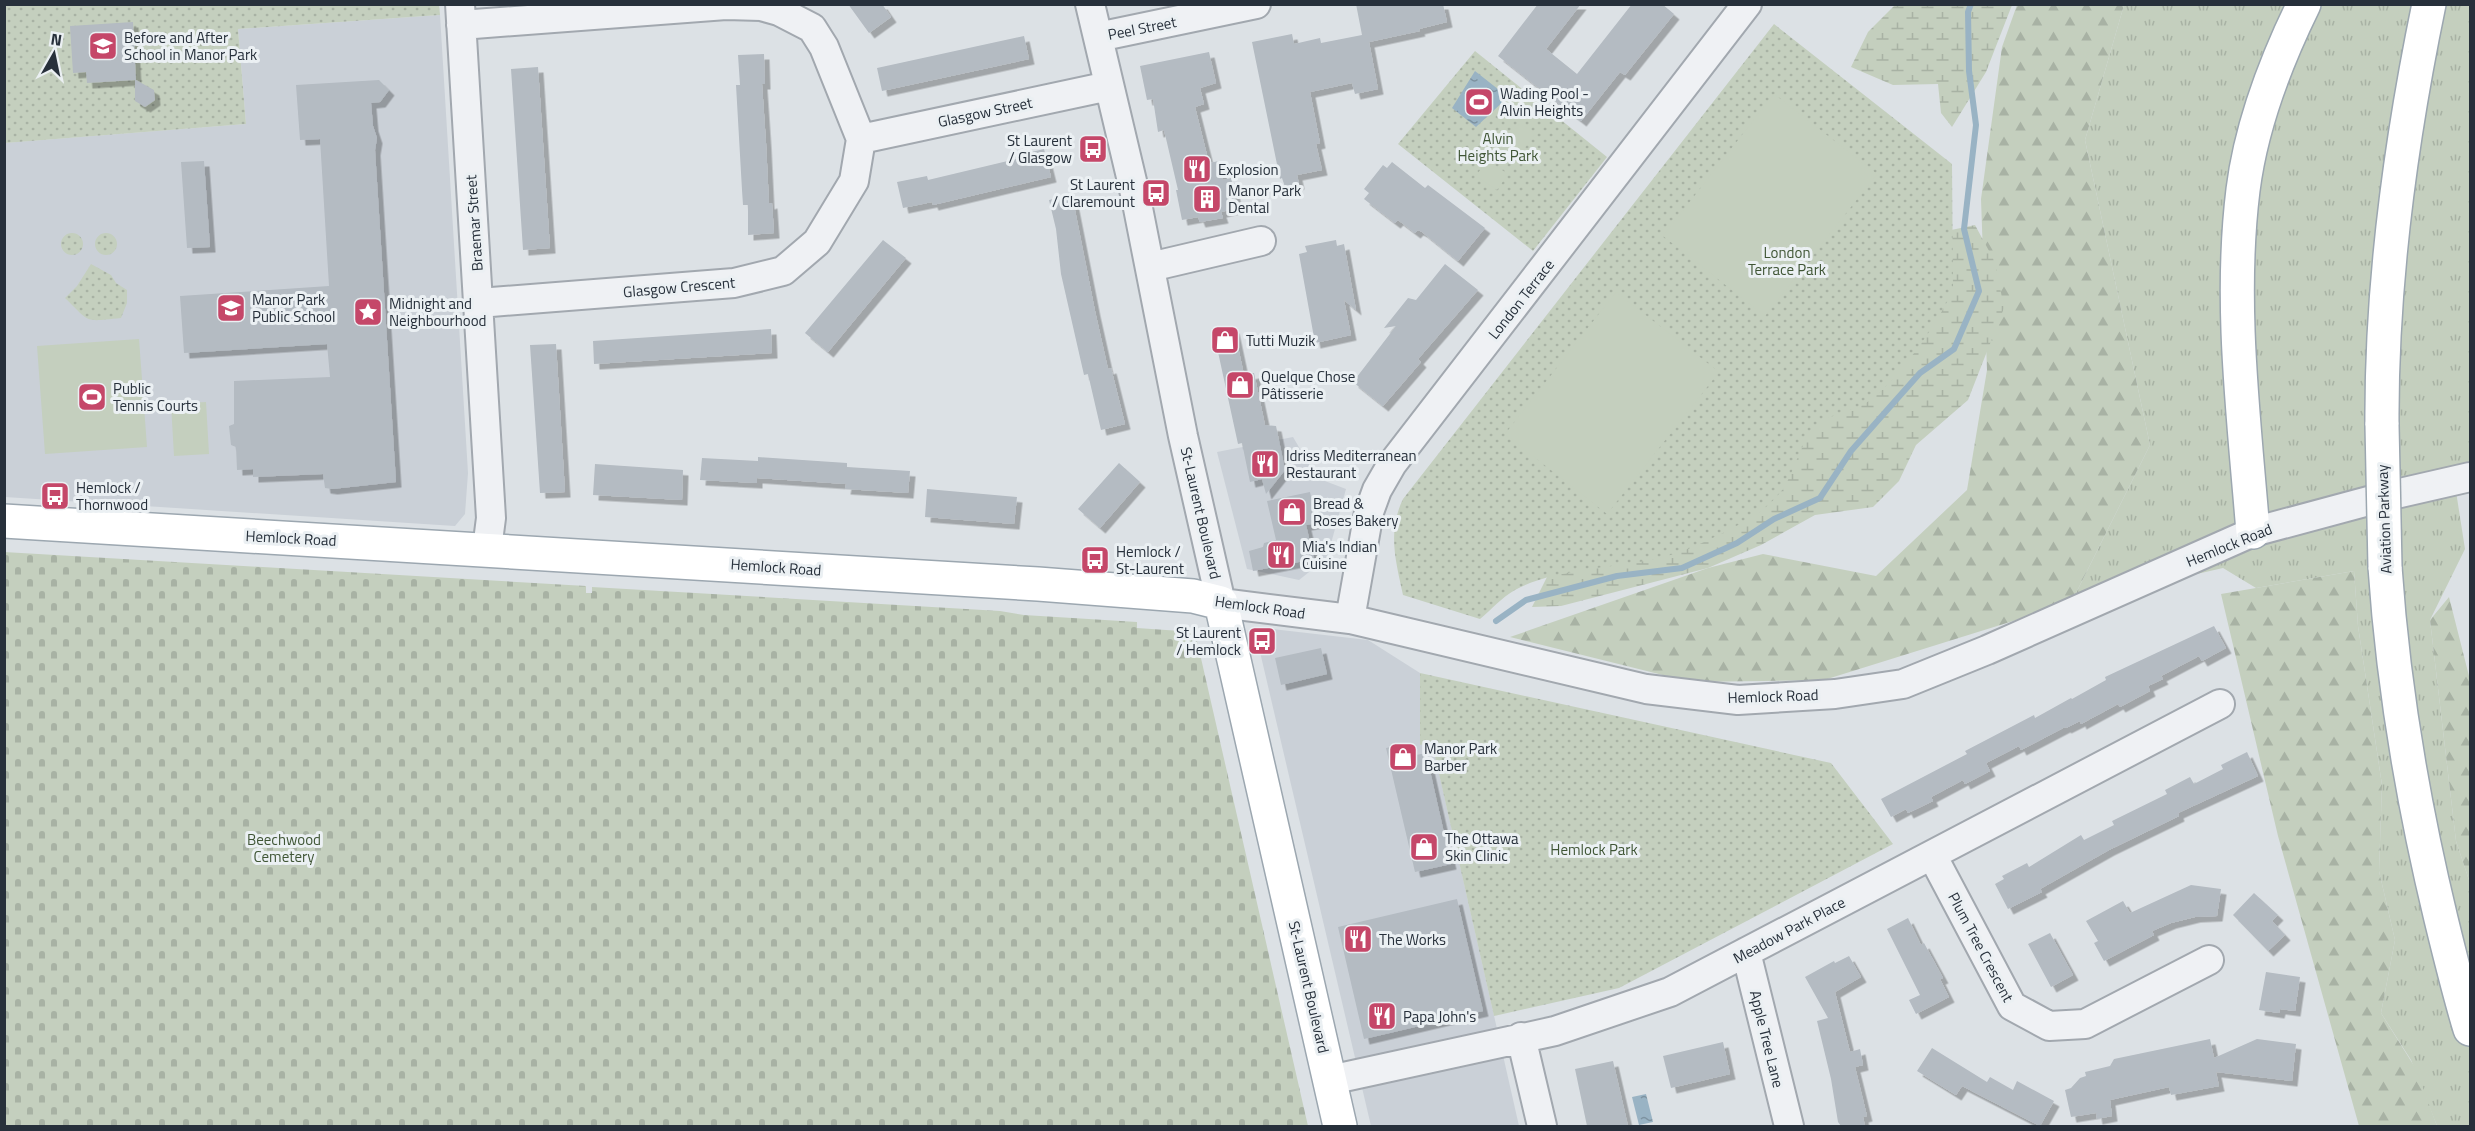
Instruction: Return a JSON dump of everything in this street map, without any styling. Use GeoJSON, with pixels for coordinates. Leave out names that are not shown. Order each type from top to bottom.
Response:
{"type":"FeatureCollection","features":[{"type":"Feature","properties":{"kind":"main road"},"geometry":{"type":"LineString","coordinates":[[2253,532],[2238,319],[2238,237],[2243,189],[2261,111],[2278,63],[2304,4]]}},
{"type":"Feature","properties":{"kind":"main road","name":"Aviation Parkway"},"geometry":{"type":"LineString","coordinates":[[2429,4],[2392,220],[2383,356],[2385,567],[2393,654],[2412,782],[2429,868],[2470,1029]]}},
{"type":"Feature","properties":{"kind":"main road","name":"Hemlock Road"},"geometry":{"type":"LineString","coordinates":[[4,521],[1070,586],[1194,596],[1221,603]]}},
{"type":"Feature","properties":{"kind":"main road","name":"St-Laurent Boulevard"},"geometry":{"type":"LineString","coordinates":[[1221,603],[1340,1126]]}},
{"type":"Feature","properties":{"kind":"street","name":"St-Laurent Boulevard"},"geometry":{"type":"LineString","coordinates":[[1090,4],[1150,267],[1183,436],[1221,603]]}},
{"type":"Feature","properties":{"kind":"street","name":"Peel Street"},"geometry":{"type":"LineString","coordinates":[[1098,37],[1256,4]]}},
{"type":"Feature","properties":{"kind":"street","name":"London Terrace"},"geometry":{"type":"LineString","coordinates":[[1350,619],[1369,512],[1377,490],[1392,464],[1748,4]]}},
{"type":"Feature","properties":{"kind":"street"},"geometry":{"type":"LineString","coordinates":[[460,15],[726,5],[761,6],[779,11],[812,28],[824,47],[861,139]]}},
{"type":"Feature","properties":{"kind":"street","name":"Braemar Street"},"geometry":{"type":"LineString","coordinates":[[460,15],[491,518],[488,549]]}},
{"type":"Feature","properties":{"kind":"street","name":"Glasgow Street"},"geometry":{"type":"LineString","coordinates":[[861,139],[1108,86]]}},
{"type":"Feature","properties":{"kind":"street","name":"Glasgow Crescent"},"geometry":{"type":"LineString","coordinates":[[478,303],[734,284],[783,272],[817,242],[854,181],[861,139]]}},
{"type":"Feature","properties":{"kind":"street"},"geometry":{"type":"LineString","coordinates":[[1150,267],[1262,241]]}},
{"type":"Feature","properties":{"kind":"street","name":"Hemlock Road"},"geometry":{"type":"LineString","coordinates":[[1221,603],[1350,619],[1646,689],[1738,700],[1835,694],[1903,684],[1987,650],[2253,532],[2387,496],[2470,477]]}},
{"type":"Feature","properties":{"kind":"street","name":"Meadow Park Place"},"geometry":{"type":"LineString","coordinates":[[1330,1080],[1555,1030],[1670,992],[2220,704]]}},
{"type":"Feature","properties":{"kind":"street","name":"Plum Tree Crescent"},"geometry":{"type":"LineString","coordinates":[[1932,855],[2012,1006],[2049,1026],[2085,1024],[2209,960]]}},
{"type":"Feature","properties":{"kind":"street","name":"Apple Tree Lane"},"geometry":{"type":"LineString","coordinates":[[1746,952],[1789,1126]]}},
{"type":"Feature","properties":{"kind":"street"},"geometry":{"type":"LineString","coordinates":[[1521,1037],[1542,1126]]}},
{"type":"Feature","properties":{"kind":"shaded area","name":"Manor Park Public School"},"geometry":{"type":"Polygon","coordinates":[[[440,15],[468,473],[465,514],[455,526],[5,497],[4,143],[246,124],[238,29],[440,15]]]}},
{"type":"Feature","properties":{"kind":"shaded area"},"geometry":{"type":"Polygon","coordinates":[[[1293,437],[1317,478],[1346,489],[1327,558],[1299,580],[1247,569],[1217,452],[1293,437]]]}},
{"type":"Feature","properties":{"kind":"shaded area"},"geometry":{"type":"Polygon","coordinates":[[[1264,628],[1368,640],[1420,673],[1420,745],[1432,742],[1519,1126],[1371,1126],[1260,652],[1264,628]]]}},
{"type":"Feature","properties":{"kind":"green space"},"geometry":{"type":"Polygon","coordinates":[[[439,4],[440,15],[238,29],[246,124],[5,143],[4,5],[439,4]]]}},
{"type":"Feature","properties":{"kind":"green space"},"geometry":{"type":"Polygon","coordinates":[[[1895,5],[2012,5],[1986,72],[1952,127],[1941,113],[1938,84],[1893,85],[1851,67],[1868,32],[1895,5]]]}},
{"type":"Feature","properties":{"kind":"green space"},"geometry":{"type":"Polygon","coordinates":[[[2017,5],[2124,5],[2085,140],[2150,445],[2071,603],[1824,680],[1691,682],[1510,637],[1708,568],[1763,554],[1876,576],[1967,490],[1987,370],[1981,199],[2002,47],[2017,5]]]}},
{"type":"Feature","properties":{"kind":"green space"},"geometry":{"type":"Polygon","coordinates":[[[2124,5],[2470,5],[2470,472],[2455,485],[2465,549],[2430,620],[2456,841],[2470,883],[2470,1126],[2437,1126],[2411,1060],[2381,1013],[2395,940],[2379,871],[2382,785],[2358,626],[2354,571],[2256,588],[2223,568],[2071,603],[2150,445],[2085,140],[2124,5]]]}},
{"type":"Feature","properties":{"kind":"green space","name":"London Terrace Park"},"geometry":{"type":"Polygon","coordinates":[[[1774,24],[1952,164],[1953,288],[1928,333],[1903,367],[1877,395],[1861,406],[1825,420],[1814,429],[1808,436],[1785,486],[1772,501],[1750,519],[1723,533],[1668,556],[1565,573],[1530,583],[1510,593],[1480,619],[1403,595],[1394,535],[1398,511],[1403,499],[1774,24]]]}},
{"type":"Feature","properties":{"kind":"green space","name":"Alvin Heights Park"},"geometry":{"type":"Polygon","coordinates":[[[1475,51],[1607,157],[1533,251],[1398,144],[1475,51]]]}},
{"type":"Feature","properties":{"kind":"green space"},"geometry":{"type":"Polygon","coordinates":[[[1774,94],[1877,174],[1765,316],[1663,236],[1774,94]]]}},
{"type":"Feature","properties":{"kind":"green space"},"geometry":{"type":"Polygon","coordinates":[[[1520,123],[1535,134],[1516,159],[1501,148],[1520,123]]]}},
{"type":"Feature","properties":{"kind":"green space"},"geometry":{"type":"Polygon","coordinates":[[[1487,160],[1508,174],[1497,190],[1476,176],[1487,160]]]}},
{"type":"Feature","properties":{"kind":"green space"},"geometry":{"type":"Polygon","coordinates":[[[1975,225],[1995,262],[2004,308],[1968,400],[1916,445],[1899,481],[1873,507],[1815,515],[1761,545],[1708,568],[1561,606],[1532,607],[1558,555],[1899,241],[1975,225]]]}},
{"type":"Feature","properties":{"kind":"green space"},"geometry":{"type":"Polygon","coordinates":[[[72,233],[80,236],[83,244],[80,252],[72,255],[64,252],[61,244],[64,236],[72,233]]]}},
{"type":"Feature","properties":{"kind":"green space"},"geometry":{"type":"Polygon","coordinates":[[[106,233],[114,236],[117,244],[114,252],[106,255],[98,252],[95,244],[98,236],[106,233]]]}},
{"type":"Feature","properties":{"kind":"green space"},"geometry":{"type":"Polygon","coordinates":[[[91,264],[111,275],[116,283],[127,290],[127,303],[121,318],[88,319],[65,298],[77,286],[91,264]]]}},
{"type":"Feature","properties":{"kind":"green space"},"geometry":{"type":"Polygon","coordinates":[[[1616,292],[1719,372],[1607,514],[1505,434],[1616,292]]]}},
{"type":"Feature","properties":{"kind":"green space","name":"Public Tennis Courts"},"geometry":{"type":"Polygon","coordinates":[[[139,339],[147,447],[45,454],[37,346],[139,339]]]}},
{"type":"Feature","properties":{"kind":"green space"},"geometry":{"type":"Polygon","coordinates":[[[206,402],[209,454],[174,456],[171,404],[206,402]]]}},
{"type":"Feature","properties":{"kind":"green space","name":"Beechwood Cemetery"},"geometry":{"type":"Polygon","coordinates":[[[4,552],[586,586],[586,593],[592,593],[592,587],[1000,611],[1024,615],[1137,622],[1137,628],[1195,632],[1308,1126],[5,1126],[4,552]]]}},
{"type":"Feature","properties":{"kind":"green space"},"geometry":{"type":"Polygon","coordinates":[[[2354,571],[2358,626],[2382,785],[2379,871],[2395,940],[2381,1013],[2416,1069],[2437,1126],[2359,1126],[2278,836],[2221,594],[2354,571]]]}},
{"type":"Feature","properties":{"kind":"green space"},"geometry":{"type":"Polygon","coordinates":[[[2449,597],[2470,680],[2470,883],[2456,841],[2430,620],[2449,597]]]}},
{"type":"Feature","properties":{"kind":"green space","name":"Hemlock Park"},"geometry":{"type":"Polygon","coordinates":[[[1420,673],[1831,763],[1893,844],[1619,988],[1494,1016],[1432,743],[1420,745],[1420,673]]]}},
{"type":"Feature","properties":{"kind":"water","name":"Wading Pool - Alvin Heights"},"geometry":{"type":"Polygon","coordinates":[[[1475,71],[1508,97],[1476,127],[1452,108],[1475,71]]]}},
{"type":"Feature","properties":{"kind":"water"},"geometry":{"type":"Polygon","coordinates":[[[1646,1094],[1653,1122],[1639,1125],[1632,1097],[1646,1094]]]}},
{"type":"Feature","properties":{"kind":"building"},"geometry":{"type":"Polygon","coordinates":[[[848,4],[882,4],[891,17],[869,33],[848,4]]]}},
{"type":"Feature","properties":{"kind":"building"},"geometry":{"type":"Polygon","coordinates":[[[1356,4],[1443,4],[1447,22],[1419,29],[1420,31],[1369,42],[1378,89],[1355,94],[1352,83],[1310,92],[1320,143],[1316,144],[1322,170],[1297,175],[1299,184],[1285,187],[1282,178],[1280,179],[1252,42],[1292,34],[1294,44],[1320,38],[1321,43],[1362,35],[1356,4]]]}},
{"type":"Feature","properties":{"kind":"building"},"geometry":{"type":"Polygon","coordinates":[[[1538,4],[1581,4],[1546,49],[1577,74],[1632,4],[1662,4],[1674,14],[1625,75],[1620,72],[1581,121],[1498,56],[1538,4]]]}},
{"type":"Feature","properties":{"kind":"building","name":"Before and After School in Manor Park"},"geometry":{"type":"Polygon","coordinates":[[[133,22],[136,80],[154,90],[155,100],[145,107],[135,101],[135,80],[87,83],[86,72],[73,73],[70,26],[133,22]]]}},
{"type":"Feature","properties":{"kind":"building"},"geometry":{"type":"Polygon","coordinates":[[[1024,36],[1029,59],[882,91],[877,68],[1024,36]]]}},
{"type":"Feature","properties":{"kind":"building"},"geometry":{"type":"Polygon","coordinates":[[[1209,52],[1216,83],[1200,88],[1204,104],[1195,107],[1209,163],[1219,161],[1223,180],[1231,178],[1238,208],[1221,212],[1223,218],[1200,222],[1198,217],[1182,220],[1176,190],[1178,190],[1164,130],[1158,132],[1153,99],[1147,100],[1140,66],[1209,52]]]}},
{"type":"Feature","properties":{"kind":"building"},"geometry":{"type":"Polygon","coordinates":[[[764,54],[765,84],[762,84],[769,204],[772,203],[774,233],[748,235],[748,205],[743,205],[736,85],[740,85],[738,55],[764,54]]]}},
{"type":"Feature","properties":{"kind":"building"},"geometry":{"type":"Polygon","coordinates":[[[538,67],[550,248],[523,250],[511,69],[538,67]]]}},
{"type":"Feature","properties":{"kind":"building"},"geometry":{"type":"Polygon","coordinates":[[[379,80],[389,90],[380,102],[371,103],[373,126],[377,138],[375,150],[396,482],[332,489],[325,488],[323,474],[253,477],[253,469],[237,470],[236,447],[231,445],[229,426],[234,424],[234,381],[330,377],[327,344],[184,353],[180,296],[329,286],[320,139],[300,140],[296,85],[379,80]]]}},
{"type":"Feature","properties":{"kind":"building"},"geometry":{"type":"Polygon","coordinates":[[[1044,149],[1051,177],[933,205],[932,202],[903,208],[897,182],[927,176],[928,180],[1016,159],[1015,156],[1044,149]]]}},
{"type":"Feature","properties":{"kind":"building"},"geometry":{"type":"Polygon","coordinates":[[[204,161],[210,247],[187,248],[181,162],[204,161]]]}},
{"type":"Feature","properties":{"kind":"building"},"geometry":{"type":"Polygon","coordinates":[[[1392,162],[1425,188],[1428,185],[1485,228],[1458,261],[1422,232],[1418,230],[1415,233],[1398,220],[1395,223],[1364,199],[1369,193],[1364,189],[1383,165],[1387,168],[1392,162]]]}},
{"type":"Feature","properties":{"kind":"building"},"geometry":{"type":"Polygon","coordinates":[[[1072,195],[1108,369],[1111,368],[1125,424],[1101,430],[1088,374],[1084,375],[1061,274],[1056,229],[1049,200],[1072,195]]]}},
{"type":"Feature","properties":{"kind":"building"},"geometry":{"type":"Polygon","coordinates":[[[883,240],[906,258],[828,352],[805,333],[883,240]]]}},
{"type":"Feature","properties":{"kind":"building"},"geometry":{"type":"Polygon","coordinates":[[[1336,240],[1337,246],[1344,244],[1356,310],[1344,300],[1351,335],[1315,343],[1299,254],[1307,252],[1305,246],[1336,240]]]}},
{"type":"Feature","properties":{"kind":"building"},"geometry":{"type":"Polygon","coordinates":[[[1445,264],[1478,290],[1418,359],[1421,362],[1383,406],[1353,382],[1396,326],[1384,328],[1408,298],[1416,300],[1445,264]]]}},
{"type":"Feature","properties":{"kind":"building"},"geometry":{"type":"Polygon","coordinates":[[[1234,328],[1244,375],[1254,373],[1265,425],[1276,426],[1285,470],[1266,494],[1262,479],[1250,482],[1242,443],[1238,444],[1218,352],[1216,353],[1211,333],[1234,328]]]}},
{"type":"Feature","properties":{"kind":"building"},"geometry":{"type":"Polygon","coordinates":[[[771,329],[772,353],[594,364],[593,341],[771,329]]]}},
{"type":"Feature","properties":{"kind":"building"},"geometry":{"type":"Polygon","coordinates":[[[556,344],[565,492],[540,493],[530,345],[556,344]]]}},
{"type":"Feature","properties":{"kind":"building"},"geometry":{"type":"Polygon","coordinates":[[[758,457],[847,463],[847,467],[910,471],[908,493],[845,489],[846,484],[757,478],[757,483],[700,480],[702,458],[758,461],[758,457]]]}},
{"type":"Feature","properties":{"kind":"building"},"geometry":{"type":"Polygon","coordinates":[[[1119,463],[1140,482],[1100,528],[1078,509],[1119,463]]]}},
{"type":"Feature","properties":{"kind":"building"},"geometry":{"type":"Polygon","coordinates":[[[595,464],[683,470],[682,500],[593,495],[595,464]]]}},
{"type":"Feature","properties":{"kind":"building"},"geometry":{"type":"Polygon","coordinates":[[[927,489],[1017,497],[1014,524],[925,517],[927,489]]]}},
{"type":"Feature","properties":{"kind":"building"},"geometry":{"type":"Polygon","coordinates":[[[1310,492],[1317,523],[1306,525],[1314,559],[1253,571],[1249,551],[1276,540],[1267,501],[1310,492]]]}},
{"type":"Feature","properties":{"kind":"building"},"geometry":{"type":"Polygon","coordinates":[[[2214,626],[2226,648],[2202,661],[2199,656],[2161,676],[2163,679],[2148,686],[2150,691],[2120,707],[2118,704],[2081,724],[2080,721],[2065,727],[2021,750],[2019,746],[1986,763],[1990,771],[1965,784],[1963,780],[1931,797],[1933,801],[1908,813],[1906,809],[1891,817],[1881,799],[1967,754],[1965,751],[2034,715],[2035,718],[2072,699],[2106,680],[2105,677],[2214,626]]]}},
{"type":"Feature","properties":{"kind":"building"},"geometry":{"type":"Polygon","coordinates":[[[1321,648],[1327,674],[1281,685],[1275,658],[1321,648]]]}},
{"type":"Feature","properties":{"kind":"building"},"geometry":{"type":"Polygon","coordinates":[[[1408,743],[1411,756],[1426,753],[1451,864],[1415,872],[1386,748],[1408,743]]]}},
{"type":"Feature","properties":{"kind":"building"},"geometry":{"type":"Polygon","coordinates":[[[2247,752],[2258,776],[2178,813],[2179,816],[2109,850],[2040,889],[2042,892],[2008,909],[1995,884],[2004,879],[2002,876],[2027,863],[2029,867],[2081,835],[2084,840],[2114,825],[2112,821],[2167,794],[2165,790],[2190,777],[2194,784],[2223,769],[2221,765],[2247,752]]]}},
{"type":"Feature","properties":{"kind":"building"},"geometry":{"type":"Polygon","coordinates":[[[2191,885],[2221,889],[2217,916],[2195,917],[2171,923],[2152,931],[2154,935],[2104,961],[2094,943],[2098,941],[2086,921],[2123,901],[2130,913],[2191,885]]]}},
{"type":"Feature","properties":{"kind":"building"},"geometry":{"type":"Polygon","coordinates":[[[2254,893],[2278,915],[2272,921],[2285,935],[2268,951],[2233,915],[2254,893]]]}},
{"type":"Feature","properties":{"kind":"building"},"geometry":{"type":"Polygon","coordinates":[[[1457,899],[1483,1011],[1364,1039],[1338,927],[1457,899]]]}},
{"type":"Feature","properties":{"kind":"building"},"geometry":{"type":"Polygon","coordinates":[[[1908,918],[1921,945],[1924,943],[1943,978],[1940,979],[1949,997],[1916,1014],[1909,1000],[1920,995],[1887,929],[1908,918]]]}},
{"type":"Feature","properties":{"kind":"building"},"geometry":{"type":"Polygon","coordinates":[[[2050,933],[2073,975],[2051,987],[2028,944],[2050,933]]]}},
{"type":"Feature","properties":{"kind":"building"},"geometry":{"type":"Polygon","coordinates":[[[1849,956],[1861,977],[1835,992],[1850,1052],[1860,1049],[1863,1065],[1855,1067],[1867,1116],[1863,1117],[1865,1126],[1841,1126],[1838,1122],[1831,1079],[1817,1021],[1828,1018],[1805,977],[1834,961],[1835,963],[1849,956]]]}},
{"type":"Feature","properties":{"kind":"building"},"geometry":{"type":"Polygon","coordinates":[[[2266,972],[2300,977],[2295,1011],[2280,1009],[2279,1013],[2259,1010],[2266,972]]]}},
{"type":"Feature","properties":{"kind":"building"},"geometry":{"type":"Polygon","coordinates":[[[2210,1039],[2214,1058],[2257,1039],[2296,1044],[2292,1081],[2216,1072],[2219,1086],[2171,1095],[2169,1087],[2110,1100],[2112,1116],[2097,1119],[2096,1113],[2071,1117],[2065,1090],[2086,1076],[2085,1072],[2110,1066],[2114,1059],[2210,1039]]]}},
{"type":"Feature","properties":{"kind":"building"},"geometry":{"type":"Polygon","coordinates":[[[1723,1042],[1730,1074],[1671,1088],[1663,1056],[1723,1042]]]}},
{"type":"Feature","properties":{"kind":"building"},"geometry":{"type":"Polygon","coordinates":[[[1932,1048],[1987,1082],[1990,1077],[2013,1090],[2017,1081],[2054,1101],[2040,1126],[1962,1086],[1956,1095],[1917,1071],[1932,1048]]]}},
{"type":"Feature","properties":{"kind":"building"},"geometry":{"type":"Polygon","coordinates":[[[1613,1061],[1628,1126],[1587,1126],[1575,1069],[1613,1061]]]}},
{"type":"Feature","properties":{"kind":"waterway"},"geometry":{"type":"LineString","coordinates":[[1496,621],[1526,600],[1617,576],[1682,568],[1737,543],[1774,519],[1820,498],[1851,451],[1920,373],[1954,349],[1979,291],[1964,229],[1976,125],[1969,71],[1968,12],[1971,4]]}},
{"type":"Feature","properties":{"kind":"place","name":"Before and After School in Manor Park"},"geometry":{"type":"Point","coordinates":[103,46]}},
{"type":"Feature","properties":{"kind":"place","name":"Wading Pool - Alvin Heights"},"geometry":{"type":"Point","coordinates":[1479,102]}},
{"type":"Feature","properties":{"kind":"place","name":"St Laurent / Glasgow"},"geometry":{"type":"Point","coordinates":[1093,149]}},
{"type":"Feature","properties":{"kind":"place","name":"Explosion"},"geometry":{"type":"Point","coordinates":[1197,169]}},
{"type":"Feature","properties":{"kind":"place","name":"St Laurent / Claremount"},"geometry":{"type":"Point","coordinates":[1156,193]}},
{"type":"Feature","properties":{"kind":"place","name":"Manor Park Dental"},"geometry":{"type":"Point","coordinates":[1207,199]}},
{"type":"Feature","properties":{"kind":"place","name":"Manor Park Public School"},"geometry":{"type":"Point","coordinates":[231,308]}},
{"type":"Feature","properties":{"kind":"place","name":"Midnight and Neighbourhood"},"geometry":{"type":"Point","coordinates":[368,312]}},
{"type":"Feature","properties":{"kind":"place","name":"Tutti Muzik"},"geometry":{"type":"Point","coordinates":[1225,340]}},
{"type":"Feature","properties":{"kind":"place","name":"Quelque Chose Pâtisserie"},"geometry":{"type":"Point","coordinates":[1240,385]}},
{"type":"Feature","properties":{"kind":"place","name":"Public Tennis Courts"},"geometry":{"type":"Point","coordinates":[92,397]}},
{"type":"Feature","properties":{"kind":"place","name":"Idriss Mediterranean Restaurant"},"geometry":{"type":"Point","coordinates":[1265,464]}},
{"type":"Feature","properties":{"kind":"place","name":"Hemlock / Thornwood"},"geometry":{"type":"Point","coordinates":[55,496]}},
{"type":"Feature","properties":{"kind":"place","name":"Bread & Roses Bakery"},"geometry":{"type":"Point","coordinates":[1292,512]}},
{"type":"Feature","properties":{"kind":"place","name":"Mia's Indian Cuisine"},"geometry":{"type":"Point","coordinates":[1281,555]}},
{"type":"Feature","properties":{"kind":"place","name":"Hemlock / St-Laurent"},"geometry":{"type":"Point","coordinates":[1095,560]}},
{"type":"Feature","properties":{"kind":"place","name":"St Laurent / Hemlock"},"geometry":{"type":"Point","coordinates":[1262,641]}},
{"type":"Feature","properties":{"kind":"place","name":"Manor Park Barber"},"geometry":{"type":"Point","coordinates":[1403,757]}},
{"type":"Feature","properties":{"kind":"place","name":"The Ottawa Skin Clinic"},"geometry":{"type":"Point","coordinates":[1424,847]}},
{"type":"Feature","properties":{"kind":"place","name":"The Works"},"geometry":{"type":"Point","coordinates":[1358,939]}},
{"type":"Feature","properties":{"kind":"place","name":"Papa John's"},"geometry":{"type":"Point","coordinates":[1382,1016]}}]}
